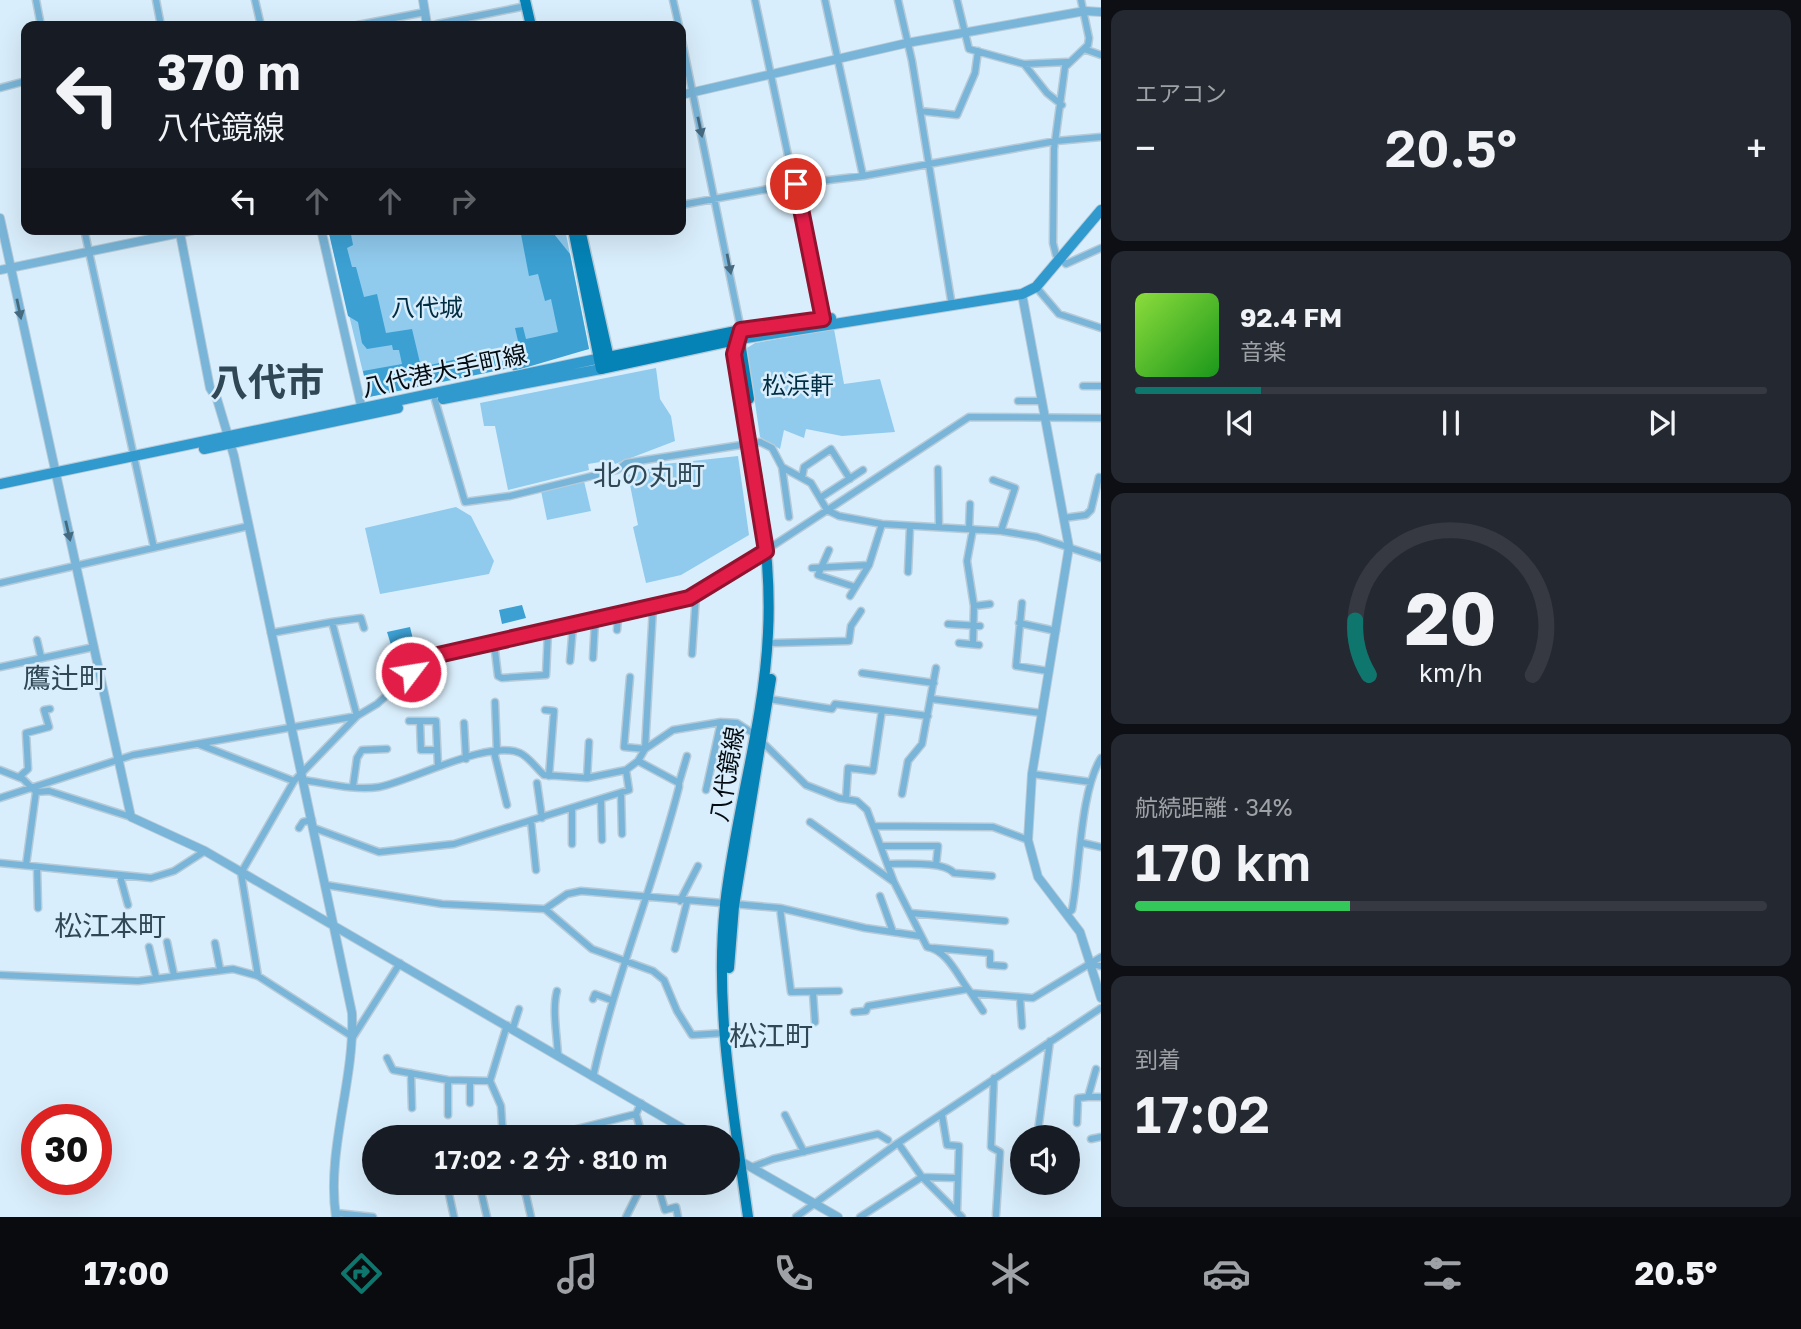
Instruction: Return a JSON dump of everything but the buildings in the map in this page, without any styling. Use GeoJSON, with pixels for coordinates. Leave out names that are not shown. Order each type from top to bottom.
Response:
{"type":"FeatureCollection","features":[{"type":"Feature","properties":{"kind":"main road"},"geometry":{"type":"LineString","coordinates":[[525,3],[530,21]]}},
{"type":"Feature","properties":{"kind":"main road"},"geometry":{"type":"LineString","coordinates":[[605,363],[740,335],[1023,295],[1037,287],[1101,201]]}},
{"type":"Feature","properties":{"kind":"main road"},"geometry":{"type":"LineString","coordinates":[[952,303],[1020,289],[1058,257],[1101,209]]}},
{"type":"Feature","properties":{"kind":"main road"},"geometry":{"type":"LineString","coordinates":[[574,235],[605,363]]}},
{"type":"Feature","properties":{"kind":"main road"},"geometry":{"type":"LineString","coordinates":[[581,235],[605,363]]}},
{"type":"Feature","properties":{"kind":"main road","name":"八代鏡線"},"geometry":{"type":"LineString","coordinates":[[740,335],[768,550],[774,643],[769,699],[757,737]]}},
{"type":"Feature","properties":{"kind":"main road","name":"八代港大手町線"},"geometry":{"type":"LineString","coordinates":[[362,412],[435,400],[605,363]]}},
{"type":"Feature","properties":{"kind":"main road","name":"八代港大手町線"},"geometry":{"type":"LineString","coordinates":[[0,491],[135,458],[230,441],[605,363]]}},
{"type":"Feature","properties":{"kind":"main road","name":"八代港大手町線"},"geometry":{"type":"LineString","coordinates":[[0,484],[55,476]]}},
{"type":"Feature","properties":{"kind":"main road","name":"八代鏡線"},"geometry":{"type":"LineString","coordinates":[[755,1217],[725,1033],[721,977],[729,905],[762,699],[768,632],[768,550]]}},
{"type":"Feature","properties":{"kind":"main road","name":"八代鏡線"},"geometry":{"type":"LineString","coordinates":[[729,905],[730,1016],[747,1165],[748,1217]]}},
{"type":"Feature","properties":{"kind":"street"},"geometry":{"type":"LineString","coordinates":[[36,0],[40,21]]}},
{"type":"Feature","properties":{"kind":"street"},"geometry":{"type":"LineString","coordinates":[[156,0],[160,21]]}},
{"type":"Feature","properties":{"kind":"street"},"geometry":{"type":"LineString","coordinates":[[255,0],[260,21]]}},
{"type":"Feature","properties":{"kind":"street"},"geometry":{"type":"LineString","coordinates":[[423,0],[426,21]]}},
{"type":"Feature","properties":{"kind":"street"},"geometry":{"type":"LineString","coordinates":[[673,0],[678,21]]}},
{"type":"Feature","properties":{"kind":"street"},"geometry":{"type":"LineString","coordinates":[[755,0],[796,184],[823,323]]}},
{"type":"Feature","properties":{"kind":"street"},"geometry":{"type":"LineString","coordinates":[[825,0],[863,176]]}},
{"type":"Feature","properties":{"kind":"street"},"geometry":{"type":"LineString","coordinates":[[898,0],[908,43],[952,303]]}},
{"type":"Feature","properties":{"kind":"street"},"geometry":{"type":"LineString","coordinates":[[957,0],[969,49],[1024,64],[1067,62],[1084,49],[1089,38],[1081,0]]}},
{"type":"Feature","properties":{"kind":"street"},"geometry":{"type":"LineString","coordinates":[[454,21],[525,3]]}},
{"type":"Feature","properties":{"kind":"street"},"geometry":{"type":"LineString","coordinates":[[686,94],[908,43],[1085,11],[1101,12]]}},
{"type":"Feature","properties":{"kind":"street"},"geometry":{"type":"LineString","coordinates":[[379,21],[425,12]]}},
{"type":"Feature","properties":{"kind":"street"},"geometry":{"type":"LineString","coordinates":[[1084,49],[1101,55]]}},
{"type":"Feature","properties":{"kind":"street"},"geometry":{"type":"LineString","coordinates":[[920,111],[957,115],[976,70],[978,51]]}},
{"type":"Feature","properties":{"kind":"street"},"geometry":{"type":"LineString","coordinates":[[686,59],[716,199],[740,335]]}},
{"type":"Feature","properties":{"kind":"street"},"geometry":{"type":"LineString","coordinates":[[1067,62],[1056,141],[1052,220],[1058,257],[1066,264],[1101,248]]}},
{"type":"Feature","properties":{"kind":"street"},"geometry":{"type":"LineString","coordinates":[[1024,64],[1047,93],[1062,105]]}},
{"type":"Feature","properties":{"kind":"street"},"geometry":{"type":"LineString","coordinates":[[0,88],[21,82]]}},
{"type":"Feature","properties":{"kind":"street"},"geometry":{"type":"LineString","coordinates":[[686,204],[796,184],[929,165],[1056,141],[1101,137]]}},
{"type":"Feature","properties":{"kind":"street"},"geometry":{"type":"LineString","coordinates":[[0,218],[131,817]]}},
{"type":"Feature","properties":{"kind":"street"},"geometry":{"type":"LineString","coordinates":[[85,235],[154,548]]}},
{"type":"Feature","properties":{"kind":"street"},"geometry":{"type":"LineString","coordinates":[[0,270],[169,235]]}},
{"type":"Feature","properties":{"kind":"street"},"geometry":{"type":"LineString","coordinates":[[180,235],[210,388],[217,399],[230,441],[249,527],[299,778],[313,824],[352,1013],[353,1037],[335,1169],[336,1215],[373,1217]]}},
{"type":"Feature","properties":{"kind":"street"},"geometry":{"type":"LineString","coordinates":[[322,235],[362,412]]}},
{"type":"Feature","properties":{"kind":"street"},"geometry":{"type":"LineString","coordinates":[[1037,287],[1059,314],[1101,328]]}},
{"type":"Feature","properties":{"kind":"street"},"geometry":{"type":"LineString","coordinates":[[1023,295],[1069,547],[1032,774],[1028,840],[1038,877],[1080,932],[1095,964],[1101,992]]}},
{"type":"Feature","properties":{"kind":"street"},"geometry":{"type":"LineString","coordinates":[[1083,386],[1101,386]]}},
{"type":"Feature","properties":{"kind":"street"},"geometry":{"type":"LineString","coordinates":[[435,400],[465,502],[510,496],[617,470],[626,463],[752,443],[772,448],[782,467],[789,517]]}},
{"type":"Feature","properties":{"kind":"street"},"geometry":{"type":"LineString","coordinates":[[1018,401],[1042,401]]}},
{"type":"Feature","properties":{"kind":"street"},"geometry":{"type":"LineString","coordinates":[[258,976],[241,873],[299,778],[357,716],[377,704],[427,659],[653,608],[696,595],[969,417],[1101,418]]}},
{"type":"Feature","properties":{"kind":"street"},"geometry":{"type":"LineString","coordinates":[[802,478],[804,467],[831,449],[850,479]]}},
{"type":"Feature","properties":{"kind":"street"},"geometry":{"type":"LineString","coordinates":[[782,467],[811,483],[827,510],[861,522],[1001,531],[1037,537],[1101,558]]}},
{"type":"Feature","properties":{"kind":"street"},"geometry":{"type":"LineString","coordinates":[[938,469],[939,527]]}},
{"type":"Feature","properties":{"kind":"street"},"geometry":{"type":"LineString","coordinates":[[820,498],[863,470]]}},
{"type":"Feature","properties":{"kind":"street"},"geometry":{"type":"LineString","coordinates":[[1063,517],[1086,515],[1091,510],[1099,477]]}},
{"type":"Feature","properties":{"kind":"street"},"geometry":{"type":"LineString","coordinates":[[993,480],[1015,488],[1001,531]]}},
{"type":"Feature","properties":{"kind":"street"},"geometry":{"type":"LineString","coordinates":[[959,643],[976,644],[977,626],[967,561],[971,529],[970,504]]}},
{"type":"Feature","properties":{"kind":"street"},"geometry":{"type":"LineString","coordinates":[[850,596],[869,565],[882,524]]}},
{"type":"Feature","properties":{"kind":"street"},"geometry":{"type":"LineString","coordinates":[[0,583],[249,527]]}},
{"type":"Feature","properties":{"kind":"street"},"geometry":{"type":"LineString","coordinates":[[908,572],[906,566],[910,527]]}},
{"type":"Feature","properties":{"kind":"street"},"geometry":{"type":"LineString","coordinates":[[829,550],[818,575],[855,587]]}},
{"type":"Feature","properties":{"kind":"street"},"geometry":{"type":"LineString","coordinates":[[813,568],[869,565]]}},
{"type":"Feature","properties":{"kind":"street"},"geometry":{"type":"LineString","coordinates":[[692,654],[696,595]]}},
{"type":"Feature","properties":{"kind":"street"},"geometry":{"type":"LineString","coordinates":[[1022,603],[1016,666],[1048,671]]}},
{"type":"Feature","properties":{"kind":"street"},"geometry":{"type":"LineString","coordinates":[[974,606],[990,604]]}},
{"type":"Feature","properties":{"kind":"street"},"geometry":{"type":"LineString","coordinates":[[645,749],[653,608]]}},
{"type":"Feature","properties":{"kind":"street"},"geometry":{"type":"LineString","coordinates":[[774,643],[849,640],[851,626],[861,611]]}},
{"type":"Feature","properties":{"kind":"street"},"geometry":{"type":"LineString","coordinates":[[618,615],[618,630]]}},
{"type":"Feature","properties":{"kind":"street"},"geometry":{"type":"LineString","coordinates":[[271,633],[361,618],[364,628]]}},
{"type":"Feature","properties":{"kind":"street"},"geometry":{"type":"LineString","coordinates":[[593,658],[595,621]]}},
{"type":"Feature","properties":{"kind":"street"},"geometry":{"type":"LineString","coordinates":[[332,622],[357,716]]}},
{"type":"Feature","properties":{"kind":"street"},"geometry":{"type":"LineString","coordinates":[[1019,623],[1056,631]]}},
{"type":"Feature","properties":{"kind":"street"},"geometry":{"type":"LineString","coordinates":[[948,624],[977,626]]}},
{"type":"Feature","properties":{"kind":"street"},"geometry":{"type":"LineString","coordinates":[[570,661],[573,626]]}},
{"type":"Feature","properties":{"kind":"street"},"geometry":{"type":"LineString","coordinates":[[494,643],[498,676],[502,678],[546,674],[548,631]]}},
{"type":"Feature","properties":{"kind":"street"},"geometry":{"type":"LineString","coordinates":[[37,640],[41,657]]}},
{"type":"Feature","properties":{"kind":"street"},"geometry":{"type":"LineString","coordinates":[[0,667],[94,647]]}},
{"type":"Feature","properties":{"kind":"street"},"geometry":{"type":"LineString","coordinates":[[902,794],[908,761],[922,744],[936,668]]}},
{"type":"Feature","properties":{"kind":"street"},"geometry":{"type":"LineString","coordinates":[[862,673],[934,683]]}},
{"type":"Feature","properties":{"kind":"street"},"geometry":{"type":"LineString","coordinates":[[630,677],[624,747],[645,749]]}},
{"type":"Feature","properties":{"kind":"street"},"geometry":{"type":"LineString","coordinates":[[769,699],[832,709],[835,704],[928,716]]}},
{"type":"Feature","properties":{"kind":"street"},"geometry":{"type":"LineString","coordinates":[[932,699],[1041,713]]}},
{"type":"Feature","properties":{"kind":"street"},"geometry":{"type":"LineString","coordinates":[[495,702],[496,752],[507,805]]}},
{"type":"Feature","properties":{"kind":"street"},"geometry":{"type":"LineString","coordinates":[[19,777],[28,769],[26,733],[49,727],[44,710]]}},
{"type":"Feature","properties":{"kind":"street"},"geometry":{"type":"LineString","coordinates":[[545,710],[554,711],[549,776]]}},
{"type":"Feature","properties":{"kind":"street"},"geometry":{"type":"LineString","coordinates":[[846,799],[848,768],[873,771],[882,710]]}},
{"type":"Feature","properties":{"kind":"street"},"geometry":{"type":"LineString","coordinates":[[0,798],[118,759],[357,716]]}},
{"type":"Feature","properties":{"kind":"street"},"geometry":{"type":"LineString","coordinates":[[409,721],[436,721],[438,766]]}},
{"type":"Feature","properties":{"kind":"street"},"geometry":{"type":"LineString","coordinates":[[420,721],[421,750],[437,750]]}},
{"type":"Feature","properties":{"kind":"street"},"geometry":{"type":"LineString","coordinates":[[706,790],[722,722]]}},
{"type":"Feature","properties":{"kind":"street"},"geometry":{"type":"LineString","coordinates":[[197,744],[299,778],[376,788],[438,766],[496,752],[518,752],[544,775],[587,778],[626,770],[638,761],[645,749],[673,730],[722,722],[737,723],[757,737],[806,785],[857,801],[867,810],[894,881],[927,947],[990,953],[990,965],[1004,967]]}},
{"type":"Feature","properties":{"kind":"street"},"geometry":{"type":"LineString","coordinates":[[464,723],[466,759]]}},
{"type":"Feature","properties":{"kind":"street"},"geometry":{"type":"LineString","coordinates":[[587,778],[589,742]]}},
{"type":"Feature","properties":{"kind":"street"},"geometry":{"type":"LineString","coordinates":[[353,786],[357,758],[362,750],[387,749]]}},
{"type":"Feature","properties":{"kind":"street"},"geometry":{"type":"LineString","coordinates":[[593,1077],[611,1000],[662,852],[687,756]]}},
{"type":"Feature","properties":{"kind":"street"},"geometry":{"type":"LineString","coordinates":[[638,761],[679,783]]}},
{"type":"Feature","properties":{"kind":"street"},"geometry":{"type":"LineString","coordinates":[[1068,914],[1072,910],[1091,782],[1100,762]]}},
{"type":"Feature","properties":{"kind":"street"},"geometry":{"type":"LineString","coordinates":[[0,770],[19,777],[36,792],[49,791],[131,817],[205,851],[677,1125]]}},
{"type":"Feature","properties":{"kind":"street"},"geometry":{"type":"LineString","coordinates":[[299,828],[303,822],[313,824],[379,852],[454,844],[629,790],[626,770]]}},
{"type":"Feature","properties":{"kind":"street"},"geometry":{"type":"LineString","coordinates":[[1032,774],[1091,782]]}},
{"type":"Feature","properties":{"kind":"street"},"geometry":{"type":"LineString","coordinates":[[537,783],[542,818]]}},
{"type":"Feature","properties":{"kind":"street"},"geometry":{"type":"LineString","coordinates":[[26,866],[36,792]]}},
{"type":"Feature","properties":{"kind":"street"},"geometry":{"type":"LineString","coordinates":[[621,793],[622,834]]}},
{"type":"Feature","properties":{"kind":"street"},"geometry":{"type":"LineString","coordinates":[[601,800],[603,840]]}},
{"type":"Feature","properties":{"kind":"street"},"geometry":{"type":"LineString","coordinates":[[572,809],[572,844]]}},
{"type":"Feature","properties":{"kind":"street"},"geometry":{"type":"LineString","coordinates":[[531,821],[536,870]]}},
{"type":"Feature","properties":{"kind":"street"},"geometry":{"type":"LineString","coordinates":[[810,822],[894,881]]}},
{"type":"Feature","properties":{"kind":"street"},"geometry":{"type":"LineString","coordinates":[[874,825],[993,827],[1028,840]]}},
{"type":"Feature","properties":{"kind":"street"},"geometry":{"type":"LineString","coordinates":[[1083,843],[1101,848]]}},
{"type":"Feature","properties":{"kind":"street"},"geometry":{"type":"LineString","coordinates":[[882,846],[938,846],[936,865]]}},
{"type":"Feature","properties":{"kind":"street"},"geometry":{"type":"LineString","coordinates":[[0,863],[120,876],[161,877],[205,851]]}},
{"type":"Feature","properties":{"kind":"street"},"geometry":{"type":"LineString","coordinates":[[888,864],[936,865],[954,873],[992,876]]}},
{"type":"Feature","properties":{"kind":"street"},"geometry":{"type":"LineString","coordinates":[[675,948],[684,902],[698,866]]}},
{"type":"Feature","properties":{"kind":"street"},"geometry":{"type":"LineString","coordinates":[[37,867],[38,908]]}},
{"type":"Feature","properties":{"kind":"street"},"geometry":{"type":"LineString","coordinates":[[120,876],[128,905]]}},
{"type":"Feature","properties":{"kind":"street"},"geometry":{"type":"LineString","coordinates":[[326,885],[442,904],[545,909],[567,894],[581,891],[684,902],[780,908],[920,936]]}},
{"type":"Feature","properties":{"kind":"street"},"geometry":{"type":"LineString","coordinates":[[880,896],[892,932]]}},
{"type":"Feature","properties":{"kind":"street"},"geometry":{"type":"LineString","coordinates":[[780,908],[791,992],[839,991]]}},
{"type":"Feature","properties":{"kind":"street"},"geometry":{"type":"LineString","coordinates":[[545,909],[592,949],[653,971],[664,980],[677,1012],[692,1035],[725,1033]]}},
{"type":"Feature","properties":{"kind":"street"},"geometry":{"type":"LineString","coordinates":[[910,913],[1005,921]]}},
{"type":"Feature","properties":{"kind":"street"},"geometry":{"type":"LineString","coordinates":[[167,942],[174,975]]}},
{"type":"Feature","properties":{"kind":"street"},"geometry":{"type":"LineString","coordinates":[[215,943],[220,969]]}},
{"type":"Feature","properties":{"kind":"street"},"geometry":{"type":"LineString","coordinates":[[149,947],[156,977]]}},
{"type":"Feature","properties":{"kind":"street"},"geometry":{"type":"LineString","coordinates":[[934,948],[949,963],[983,1011]]}},
{"type":"Feature","properties":{"kind":"street"},"geometry":{"type":"LineString","coordinates":[[854,1012],[866,1011],[868,1006],[970,991],[1033,998],[1095,964],[1101,957]]}},
{"type":"Feature","properties":{"kind":"street"},"geometry":{"type":"LineString","coordinates":[[353,1037],[400,963]]}},
{"type":"Feature","properties":{"kind":"street"},"geometry":{"type":"LineString","coordinates":[[0,975],[138,982],[156,977],[233,969],[258,976],[353,1037]]}},
{"type":"Feature","properties":{"kind":"street"},"geometry":{"type":"LineString","coordinates":[[557,990],[554,1003],[557,1012],[558,1056]]}},
{"type":"Feature","properties":{"kind":"street"},"geometry":{"type":"LineString","coordinates":[[813,993],[815,1022]]}},
{"type":"Feature","properties":{"kind":"street"},"geometry":{"type":"LineString","coordinates":[[593,999],[595,994],[611,1000]]}},
{"type":"Feature","properties":{"kind":"street"},"geometry":{"type":"LineString","coordinates":[[1020,997],[1022,1026]]}},
{"type":"Feature","properties":{"kind":"street"},"geometry":{"type":"LineString","coordinates":[[796,1217],[898,1143],[1101,1008]]}},
{"type":"Feature","properties":{"kind":"street"},"geometry":{"type":"LineString","coordinates":[[502,1125],[500,1106],[490,1081],[519,1009]]}},
{"type":"Feature","properties":{"kind":"street"},"geometry":{"type":"LineString","coordinates":[[1039,1125],[1050,1041]]}},
{"type":"Feature","properties":{"kind":"street"},"geometry":{"type":"LineString","coordinates":[[387,1058],[393,1070],[449,1080],[490,1081]]}},
{"type":"Feature","properties":{"kind":"street"},"geometry":{"type":"LineString","coordinates":[[1088,1097],[1096,1069]]}},
{"type":"Feature","properties":{"kind":"street"},"geometry":{"type":"LineString","coordinates":[[411,1073],[412,1108]]}},
{"type":"Feature","properties":{"kind":"street"},"geometry":{"type":"LineString","coordinates":[[994,1079],[991,1147],[1000,1152],[996,1215]]}},
{"type":"Feature","properties":{"kind":"street"},"geometry":{"type":"LineString","coordinates":[[448,1115],[449,1080]]}},
{"type":"Feature","properties":{"kind":"street"},"geometry":{"type":"LineString","coordinates":[[470,1082],[470,1103]]}},
{"type":"Feature","properties":{"kind":"street"},"geometry":{"type":"LineString","coordinates":[[1077,1123],[1078,1098],[1101,1097]]}},
{"type":"Feature","properties":{"kind":"street"},"geometry":{"type":"LineString","coordinates":[[639,1125],[636,1114],[641,1103]]}},
{"type":"Feature","properties":{"kind":"street"},"geometry":{"type":"LineString","coordinates":[[592,1125],[636,1114]]}},
{"type":"Feature","properties":{"kind":"street"},"geometry":{"type":"LineString","coordinates":[[785,1115],[804,1152]]}},
{"type":"Feature","properties":{"kind":"street"},"geometry":{"type":"LineString","coordinates":[[942,1115],[947,1145],[959,1146],[956,1178],[959,1215]]}},
{"type":"Feature","properties":{"kind":"street"},"geometry":{"type":"LineString","coordinates":[[747,1165],[878,1133],[888,1140]]}},
{"type":"Feature","properties":{"kind":"street"},"geometry":{"type":"LineString","coordinates":[[1091,1139],[1101,1137]]}},
{"type":"Feature","properties":{"kind":"street"},"geometry":{"type":"LineString","coordinates":[[898,1143],[922,1177],[959,1215]]}},
{"type":"Feature","properties":{"kind":"street"},"geometry":{"type":"LineString","coordinates":[[740,1161],[838,1217]]}},
{"type":"Feature","properties":{"kind":"street"},"geometry":{"type":"LineString","coordinates":[[860,1217],[922,1177],[956,1178]]}},
{"type":"Feature","properties":{"kind":"street"},"geometry":{"type":"LineString","coordinates":[[449,1195],[454,1217]]}},
{"type":"Feature","properties":{"kind":"street"},"geometry":{"type":"LineString","coordinates":[[481,1195],[486,1217]]}},
{"type":"Feature","properties":{"kind":"street"},"geometry":{"type":"LineString","coordinates":[[526,1195],[531,1217]]}},
{"type":"Feature","properties":{"kind":"street"},"geometry":{"type":"LineString","coordinates":[[626,1217],[637,1195]]}},
{"type":"Feature","properties":{"kind":"street"},"geometry":{"type":"LineString","coordinates":[[661,1195],[665,1210],[676,1207],[678,1217]]}},
{"type":"Feature","properties":{"kind":"green space","name":"八代城"},"geometry":{"type":"Polygon","coordinates":[[[329,235],[566,235],[589,349],[369,397],[329,235]]]}},
{"type":"Feature","properties":{"kind":"green space","name":"松浜軒"},"geometry":{"type":"Polygon","coordinates":[[[834,329],[844,384],[880,379],[895,432],[842,436],[806,429],[804,438],[784,430],[780,449],[760,437],[747,348],[755,343],[834,329]]]}},
{"type":"Feature","properties":{"kind":"green space"},"geometry":{"type":"Polygon","coordinates":[[[656,368],[660,399],[671,416],[675,441],[615,464],[613,460],[588,464],[589,470],[508,490],[495,426],[484,426],[480,403],[656,368]]]}},
{"type":"Feature","properties":{"kind":"green space"},"geometry":{"type":"Polygon","coordinates":[[[738,456],[749,535],[681,575],[646,583],[633,527],[638,525],[628,475],[665,464],[738,456]]]}},
{"type":"Feature","properties":{"kind":"green space"},"geometry":{"type":"Polygon","coordinates":[[[584,481],[591,511],[547,520],[541,491],[584,481]]]}},
{"type":"Feature","properties":{"kind":"green space"},"geometry":{"type":"Polygon","coordinates":[[[456,507],[471,516],[494,561],[489,574],[380,594],[365,528],[456,507]]]}},
{"type":"Feature","properties":{"kind":"shaded area"},"geometry":{"type":"Polygon","coordinates":[[[329,235],[351,235],[353,245],[347,248],[352,267],[356,267],[364,297],[377,294],[386,333],[412,329],[421,367],[494,351],[498,365],[522,358],[515,328],[523,327],[526,339],[558,332],[551,299],[545,301],[538,274],[529,276],[521,235],[555,235],[570,254],[589,349],[514,371],[510,368],[369,397],[363,371],[402,364],[399,350],[393,350],[392,345],[367,349],[362,343],[358,322],[348,316],[329,235]]]}},
{"type":"Feature","properties":{"kind":"shaded area"},"geometry":{"type":"Polygon","coordinates":[[[522,605],[526,618],[502,624],[499,610],[522,605]]]}},
{"type":"Feature","properties":{"kind":"shaded area"},"geometry":{"type":"Polygon","coordinates":[[[410,627],[413,639],[391,645],[387,632],[410,627]]]}},
{"type":"Feature","properties":{"kind":"district","name":"八代市"},"geometry":{"type":"Point","coordinates":[267,381]}},
{"type":"Feature","properties":{"kind":"district","name":"北の丸町"},"geometry":{"type":"Point","coordinates":[649,474]}},
{"type":"Feature","properties":{"kind":"district","name":"鷹辻町"},"geometry":{"type":"Point","coordinates":[65,677]}},
{"type":"Feature","properties":{"kind":"district","name":"松江本町"},"geometry":{"type":"Point","coordinates":[110,925]}},
{"type":"Feature","properties":{"kind":"district","name":"松江町"},"geometry":{"type":"Point","coordinates":[771,1035]}},
{"type":"Feature","properties":{"kind":"route"},"geometry":{"type":"LineString","coordinates":[[411,672],[419,664],[438,655],[689,598],[766,551],[734,354],[741,330],[823,319],[796,184]]}}]}
